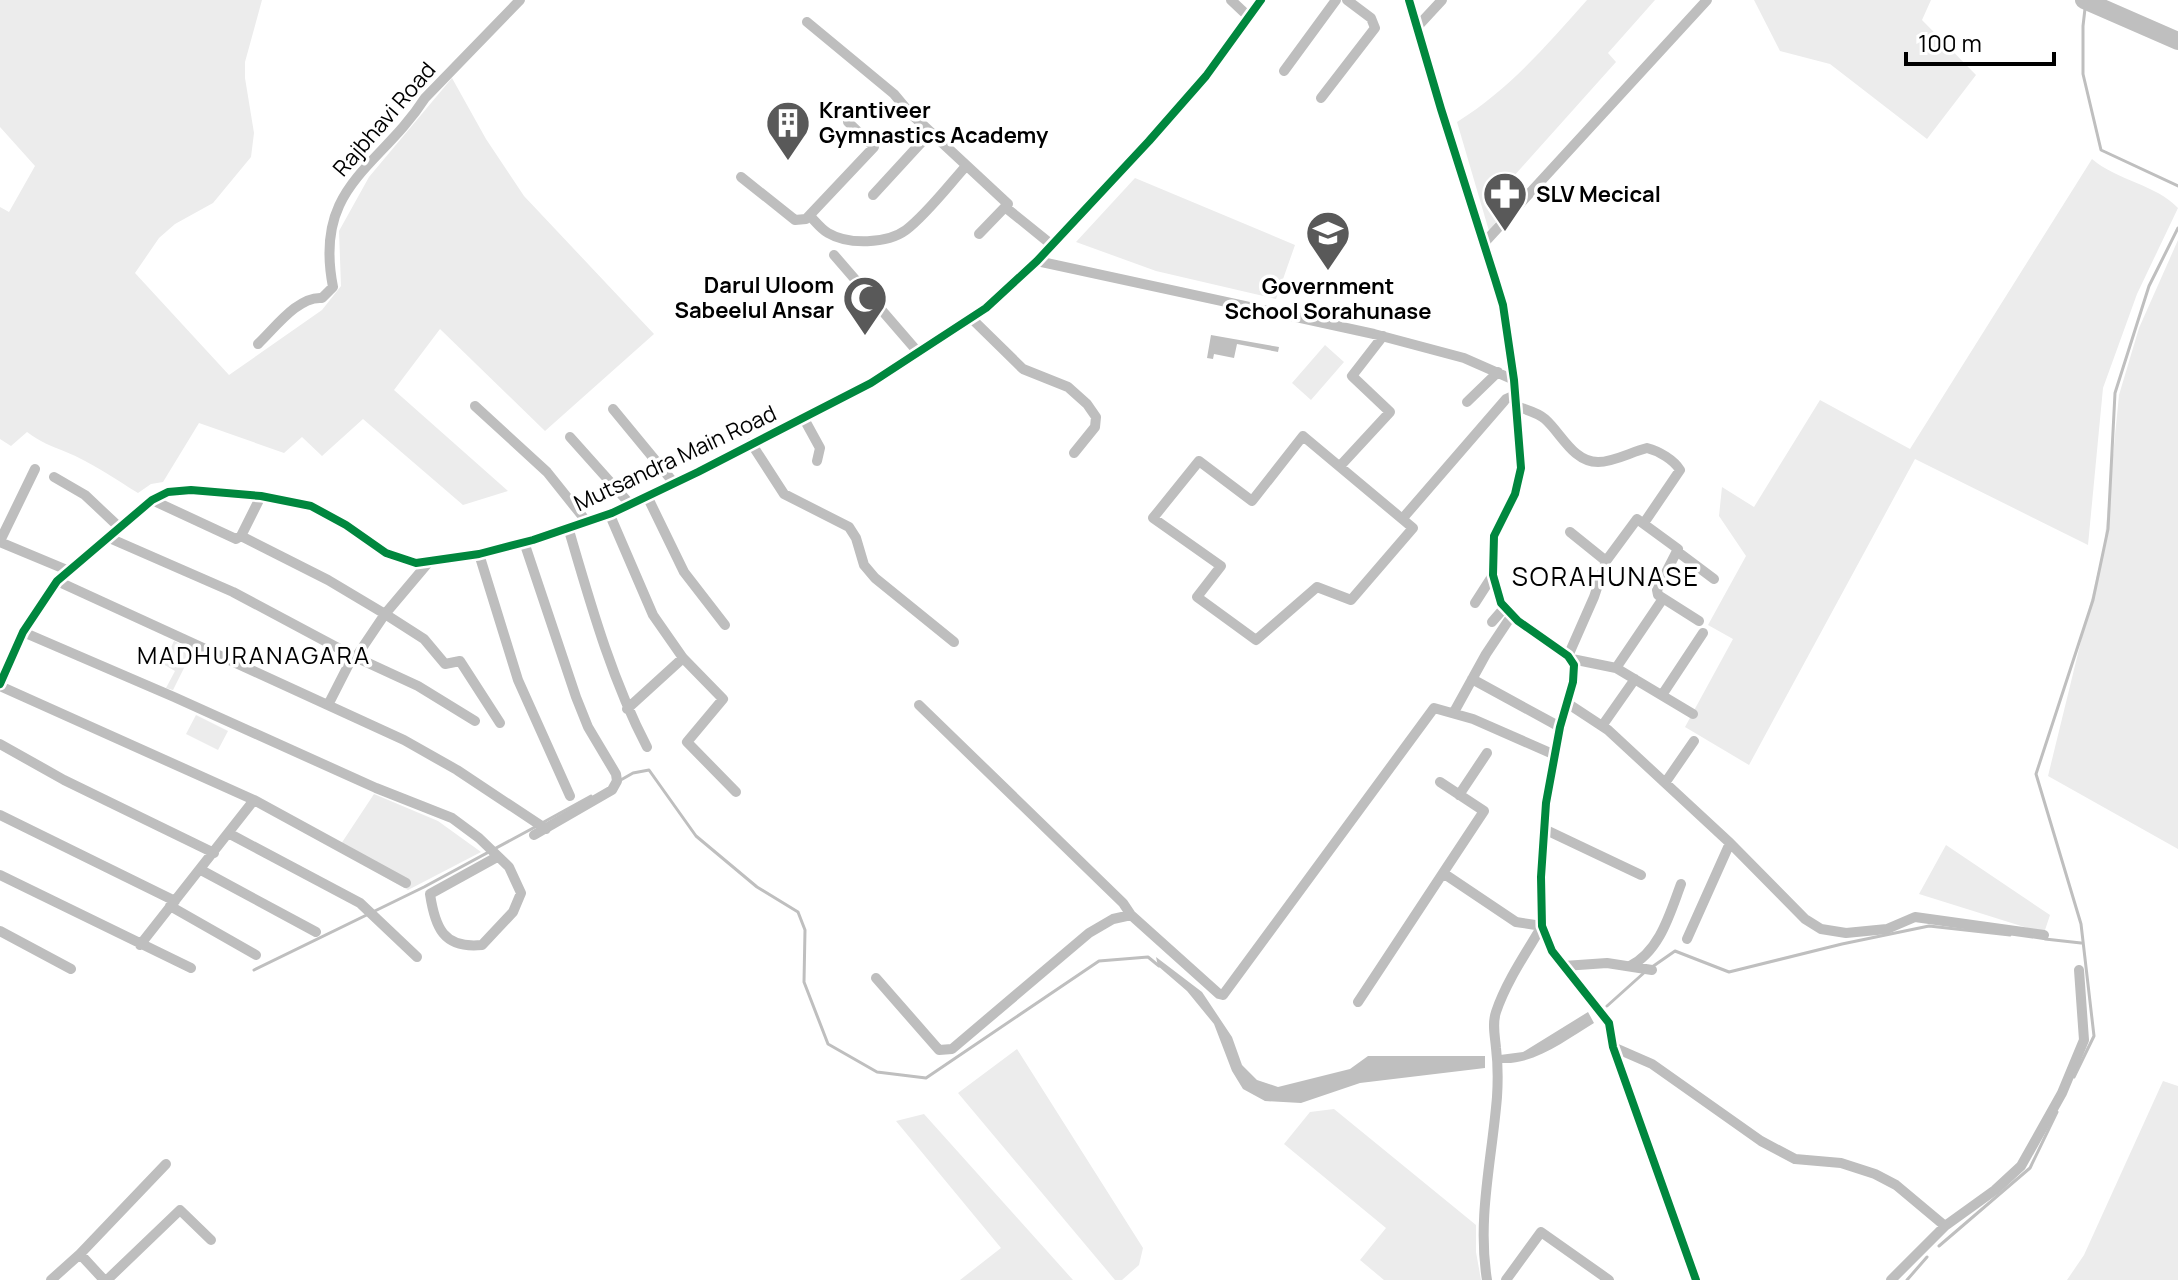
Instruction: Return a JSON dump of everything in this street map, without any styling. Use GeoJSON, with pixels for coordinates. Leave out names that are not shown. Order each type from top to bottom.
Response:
{"type":"FeatureCollection","features":[{"type":"Feature","properties":{"kind":"street","name":"Rajbhavi Road"},"geometry":{"type":"LineString","coordinates":[[258,344],[296,308],[312,298],[322,298],[333,287],[328,243],[332,223],[352,181],[416,112],[425,98],[520,0]]}},
{"type":"Feature","properties":{"kind":"street"},"geometry":{"type":"LineString","coordinates":[[1231,0],[1249,17]]}},
{"type":"Feature","properties":{"kind":"street","name":"Mutsandra Main Road"},"geometry":{"type":"LineString","coordinates":[[0,685],[23,632],[67,570],[152,500],[179,490],[261,496],[311,506],[346,525],[386,553],[408,561],[428,563],[479,554],[587,522],[674,483],[871,383],[971,318],[1037,261],[1206,76],[1261,0]]}},
{"type":"Feature","properties":{"kind":"street"},"geometry":{"type":"LineString","coordinates":[[1284,71],[1336,0]]}},
{"type":"Feature","properties":{"kind":"street"},"geometry":{"type":"LineString","coordinates":[[1321,98],[1375,28],[1371,18],[1347,0]]}},
{"type":"Feature","properties":{"kind":"street"},"geometry":{"type":"LineString","coordinates":[[1409,0],[1503,305],[1514,380],[1521,447],[1520,480],[1494,536],[1493,575],[1501,603],[1570,658],[1574,665],[1573,682],[1560,727],[1546,803],[1542,926],[1545,939],[1609,1023],[1613,1047],[1696,1280]]}},
{"type":"Feature","properties":{"kind":"street"},"geometry":{"type":"LineString","coordinates":[[1417,27],[1442,0]]}},
{"type":"Feature","properties":{"kind":"street"},"geometry":{"type":"LineString","coordinates":[[1484,243],[1707,0]]}},
{"type":"Feature","properties":{"kind":"street"},"geometry":{"type":"LineString","coordinates":[[807,22],[894,94],[930,133],[1008,204],[979,234]]}},
{"type":"Feature","properties":{"kind":"street"},"geometry":{"type":"LineString","coordinates":[[741,177],[795,220],[810,216],[874,147],[848,122]]}},
{"type":"Feature","properties":{"kind":"street"},"geometry":{"type":"LineString","coordinates":[[873,195],[930,133]]}},
{"type":"Feature","properties":{"kind":"street"},"geometry":{"type":"LineString","coordinates":[[810,216],[826,232],[841,239],[875,241],[892,237],[906,230],[966,166]]}},
{"type":"Feature","properties":{"kind":"street"},"geometry":{"type":"LineString","coordinates":[[1005,207],[1052,245]]}},
{"type":"Feature","properties":{"kind":"street"},"geometry":{"type":"LineString","coordinates":[[834,255],[917,351]]}},
{"type":"Feature","properties":{"kind":"street"},"geometry":{"type":"LineString","coordinates":[[1037,261],[1383,336],[1464,358],[1514,380]]}},
{"type":"Feature","properties":{"kind":"street"},"geometry":{"type":"LineString","coordinates":[[971,318],[1023,369],[1068,387],[1087,404],[1096,417],[1095,427],[1074,453]]}},
{"type":"Feature","properties":{"kind":"street"},"geometry":{"type":"LineString","coordinates":[[1341,465],[1390,412],[1352,376],[1383,336]]}},
{"type":"Feature","properties":{"kind":"street"},"geometry":{"type":"LineString","coordinates":[[1467,402],[1498,372]]}},
{"type":"Feature","properties":{"kind":"street"},"geometry":{"type":"LineString","coordinates":[[1403,518],[1506,399],[1516,400],[1546,420],[1567,445],[1587,459],[1597,462],[1647,448],[1675,464],[1680,470],[1644,523]]}},
{"type":"Feature","properties":{"kind":"street"},"geometry":{"type":"LineString","coordinates":[[475,406],[547,472],[587,522]]}},
{"type":"Feature","properties":{"kind":"street"},"geometry":{"type":"LineString","coordinates":[[613,409],[674,483]]}},
{"type":"Feature","properties":{"kind":"street"},"geometry":{"type":"LineString","coordinates":[[803,417],[820,448],[817,461]]}},
{"type":"Feature","properties":{"kind":"street"},"geometry":{"type":"LineString","coordinates":[[1303,436],[1403,518],[1413,528],[1351,600],[1317,587],[1256,640],[1197,597],[1221,566],[1153,518],[1199,461],[1252,501],[1303,436]]}},
{"type":"Feature","properties":{"kind":"street"},"geometry":{"type":"LineString","coordinates":[[570,437],[629,503]]}},
{"type":"Feature","properties":{"kind":"street"},"geometry":{"type":"LineString","coordinates":[[751,443],[784,494],[849,527],[856,538],[864,565],[875,578],[954,642]]}},
{"type":"Feature","properties":{"kind":"street"},"geometry":{"type":"LineString","coordinates":[[35,469],[0,542],[67,570]]}},
{"type":"Feature","properties":{"kind":"street"},"geometry":{"type":"LineString","coordinates":[[54,477],[85,495],[119,527]]}},
{"type":"Feature","properties":{"kind":"street"},"geometry":{"type":"LineString","coordinates":[[152,500],[236,539],[241,536],[261,496]]}},
{"type":"Feature","properties":{"kind":"street"},"geometry":{"type":"LineString","coordinates":[[647,496],[684,572],[725,625]]}},
{"type":"Feature","properties":{"kind":"street"},"geometry":{"type":"LineString","coordinates":[[609,513],[653,615],[683,658],[723,699],[687,742],[736,792]]}},
{"type":"Feature","properties":{"kind":"street"},"geometry":{"type":"LineString","coordinates":[[1570,658],[1606,561],[1633,522],[1640,519],[1714,579]]}},
{"type":"Feature","properties":{"kind":"street"},"geometry":{"type":"LineString","coordinates":[[568,527],[627,709],[647,747]]}},
{"type":"Feature","properties":{"kind":"street"},"geometry":{"type":"LineString","coordinates":[[1570,532],[1606,561]]}},
{"type":"Feature","properties":{"kind":"street"},"geometry":{"type":"LineString","coordinates":[[241,536],[328,580],[385,614],[424,639],[445,664],[460,661],[500,723]]}},
{"type":"Feature","properties":{"kind":"street"},"geometry":{"type":"LineString","coordinates":[[107,537],[233,592],[354,657],[418,686],[475,721]]}},
{"type":"Feature","properties":{"kind":"street"},"geometry":{"type":"LineString","coordinates":[[524,542],[576,697],[617,781],[612,790],[534,835]]}},
{"type":"Feature","properties":{"kind":"street"},"geometry":{"type":"LineString","coordinates":[[1678,552],[1657,592],[1699,621]]}},
{"type":"Feature","properties":{"kind":"street"},"geometry":{"type":"LineString","coordinates":[[479,554],[518,680],[570,796]]}},
{"type":"Feature","properties":{"kind":"street"},"geometry":{"type":"LineString","coordinates":[[328,705],[354,657],[428,563]]}},
{"type":"Feature","properties":{"kind":"street"},"geometry":{"type":"LineString","coordinates":[[1475,603],[1493,575]]}},
{"type":"Feature","properties":{"kind":"street"},"geometry":{"type":"LineString","coordinates":[[57,581],[404,740],[457,770],[546,829]]}},
{"type":"Feature","properties":{"kind":"street"},"geometry":{"type":"LineString","coordinates":[[1616,668],[1660,603]]}},
{"type":"Feature","properties":{"kind":"street"},"geometry":{"type":"LineString","coordinates":[[1492,622],[1509,611]]}},
{"type":"Feature","properties":{"kind":"street"},"geometry":{"type":"LineString","coordinates":[[1454,712],[1509,611]]}},
{"type":"Feature","properties":{"kind":"street"},"geometry":{"type":"LineString","coordinates":[[23,632],[376,788],[452,818],[479,838],[509,867],[521,893],[513,912],[482,945],[467,947],[448,939],[434,922],[430,894],[497,857]]}},
{"type":"Feature","properties":{"kind":"street"},"geometry":{"type":"LineString","coordinates":[[1662,695],[1703,633]]}},
{"type":"Feature","properties":{"kind":"street"},"geometry":{"type":"LineString","coordinates":[[627,709],[683,658]]}},
{"type":"Feature","properties":{"kind":"street"},"geometry":{"type":"LineString","coordinates":[[1570,658],[1616,668],[1693,714]]}},
{"type":"Feature","properties":{"kind":"street"},"geometry":{"type":"LineString","coordinates":[[1472,679],[1560,727]]}},
{"type":"Feature","properties":{"kind":"street"},"geometry":{"type":"LineString","coordinates":[[1602,726],[1635,679]]}},
{"type":"Feature","properties":{"kind":"street"},"geometry":{"type":"LineString","coordinates":[[0,685],[254,800],[406,883]]}},
{"type":"Feature","properties":{"kind":"street"},"geometry":{"type":"LineString","coordinates":[[1567,703],[1602,726],[1665,783],[1805,919],[1830,932],[1887,929],[1915,917],[2044,935]]}},
{"type":"Feature","properties":{"kind":"street"},"geometry":{"type":"LineString","coordinates":[[919,705],[1123,903],[1131,915],[1223,995],[1434,708],[1454,712],[1555,755]]}},
{"type":"Feature","properties":{"kind":"street"},"geometry":{"type":"LineString","coordinates":[[1665,783],[1694,741]]}},
{"type":"Feature","properties":{"kind":"street"},"geometry":{"type":"LineString","coordinates":[[0,744],[64,780],[214,853]]}},
{"type":"Feature","properties":{"kind":"street"},"geometry":{"type":"LineString","coordinates":[[1459,795],[1487,753]]}},
{"type":"Feature","properties":{"kind":"street"},"geometry":{"type":"LineString","coordinates":[[1358,1002],[1484,811],[1440,782]]}},
{"type":"Feature","properties":{"kind":"street"},"geometry":{"type":"LineString","coordinates":[[140,945],[254,800]]}},
{"type":"Feature","properties":{"kind":"street"},"geometry":{"type":"LineString","coordinates":[[0,815],[172,904],[256,955]]}},
{"type":"Feature","properties":{"kind":"street"},"geometry":{"type":"LineString","coordinates":[[1544,829],[1641,875]]}},
{"type":"Feature","properties":{"kind":"street"},"geometry":{"type":"LineString","coordinates":[[230,834],[360,903],[417,957]]}},
{"type":"Feature","properties":{"kind":"street"},"geometry":{"type":"LineString","coordinates":[[1687,939],[1730,843]]}},
{"type":"Feature","properties":{"kind":"street"},"geometry":{"type":"LineString","coordinates":[[201,870],[316,932]]}},
{"type":"Feature","properties":{"kind":"street"},"geometry":{"type":"LineString","coordinates":[[1443,873],[1516,922],[1542,926]]}},
{"type":"Feature","properties":{"kind":"street"},"geometry":{"type":"LineString","coordinates":[[0,875],[191,968]]}},
{"type":"Feature","properties":{"kind":"street"},"geometry":{"type":"LineString","coordinates":[[1630,966],[1646,954],[1658,939],[1681,884]]}},
{"type":"Feature","properties":{"kind":"street"},"geometry":{"type":"LineString","coordinates":[[876,978],[939,1050],[946,1051],[1089,933],[1113,919],[1131,915]]}},
{"type":"Feature","properties":{"kind":"street"},"geometry":{"type":"LineString","coordinates":[[1487,1280],[1483,1212],[1497,1096],[1495,1013],[1542,926]]}},
{"type":"Feature","properties":{"kind":"street"},"geometry":{"type":"LineString","coordinates":[[0,931],[71,969]]}},
{"type":"Feature","properties":{"kind":"street"},"geometry":{"type":"LineString","coordinates":[[1564,966],[1607,963],[1648,969]]}},
{"type":"Feature","properties":{"kind":"street"},"geometry":{"type":"LineString","coordinates":[[1891,1280],[1945,1226],[1995,1190],[2021,1166],[2062,1093],[2084,1040],[2079,970]]}},
{"type":"Feature","properties":{"kind":"street"},"geometry":{"type":"LineString","coordinates":[[1613,1047],[1652,1064],[1761,1141],[1795,1159],[1841,1163],[1896,1185],[1945,1226]]}},
{"type":"Feature","properties":{"kind":"street"},"geometry":{"type":"LineString","coordinates":[[51,1280],[166,1164]]}},
{"type":"Feature","properties":{"kind":"street"},"geometry":{"type":"LineString","coordinates":[[80,1254],[105,1280],[180,1210],[211,1240]]}},
{"type":"Feature","properties":{"kind":"street"},"geometry":{"type":"LineString","coordinates":[[1506,1280],[1541,1232],[1609,1280]]}},
{"type":"Feature","properties":{"kind":"shaded area"},"geometry":{"type":"Polygon","coordinates":[[[0,0],[262,0],[245,62],[254,133],[251,157],[213,203],[175,224],[159,238],[135,273],[229,375],[322,310],[341,286],[339,231],[369,177],[452,78],[486,139],[524,196],[654,334],[545,431],[440,329],[394,390],[508,491],[463,505],[363,419],[322,456],[302,437],[284,453],[199,423],[163,482],[151,484],[138,493],[94,466],[27,432],[11,446],[0,439],[0,207],[9,212],[35,166],[0,127],[0,0]]]}},
{"type":"Feature","properties":{"kind":"shaded area"},"geometry":{"type":"Polygon","coordinates":[[[1587,0],[1655,0],[1608,53],[1616,62],[1504,187],[1513,199],[1489,231],[1457,122],[1510,81],[1587,0]]]}},
{"type":"Feature","properties":{"kind":"shaded area"},"geometry":{"type":"Polygon","coordinates":[[[1754,0],[1931,0],[1922,20],[1976,75],[1927,139],[1830,64],[1780,51],[1754,0]]]}},
{"type":"Feature","properties":{"kind":"shaded area"},"geometry":{"type":"Polygon","coordinates":[[[2092,159],[2159,194],[2178,208],[2137,294],[2103,388],[2088,545],[1915,459],[1749,765],[1685,727],[1733,639],[1708,625],[1746,556],[1719,516],[1722,487],[1754,507],[1820,400],[1910,449],[2092,159]]]}},
{"type":"Feature","properties":{"kind":"shaded area"},"geometry":{"type":"Polygon","coordinates":[[[1135,178],[1295,245],[1276,299],[1156,271],[1076,242],[1135,178]]]}},
{"type":"Feature","properties":{"kind":"shaded area"},"geometry":{"type":"Polygon","coordinates":[[[2178,240],[2178,849],[2048,776],[2104,547],[2119,395],[2139,328],[2178,240]]]}},
{"type":"Feature","properties":{"kind":"shaded area"},"geometry":{"type":"Polygon","coordinates":[[[1211,335],[1279,347],[1278,352],[1237,344],[1234,358],[1214,354],[1213,359],[1207,358],[1211,335]]]}},
{"type":"Feature","properties":{"kind":"shaded area"},"geometry":{"type":"Polygon","coordinates":[[[1325,345],[1344,362],[1311,400],[1292,383],[1325,345]]]}},
{"type":"Feature","properties":{"kind":"shaded area"},"geometry":{"type":"Polygon","coordinates":[[[174,641],[193,650],[173,690],[166,688],[175,671],[163,664],[174,641]]]}},
{"type":"Feature","properties":{"kind":"shaded area"},"geometry":{"type":"Polygon","coordinates":[[[196,715],[228,731],[218,750],[186,734],[196,715]]]}},
{"type":"Feature","properties":{"kind":"shaded area"},"geometry":{"type":"Polygon","coordinates":[[[374,794],[438,821],[481,852],[408,890],[337,850],[374,794]]]}},
{"type":"Feature","properties":{"kind":"shaded area"},"geometry":{"type":"Polygon","coordinates":[[[1946,845],[2050,915],[2044,933],[1919,894],[1946,845]]]}},
{"type":"Feature","properties":{"kind":"shaded area"},"geometry":{"type":"Polygon","coordinates":[[[1156,957],[1202,992],[1232,1037],[1242,1065],[1257,1080],[1278,1087],[1350,1069],[1368,1056],[1485,1056],[1485,1068],[1360,1083],[1301,1103],[1265,1101],[1243,1089],[1232,1071],[1214,1024],[1187,991],[1158,966],[1156,957]]]}},
{"type":"Feature","properties":{"kind":"shaded area"},"geometry":{"type":"Polygon","coordinates":[[[1588,1012],[1594,1023],[1562,1043],[1526,1060],[1502,1063],[1500,1055],[1523,1052],[1588,1012]]]}},
{"type":"Feature","properties":{"kind":"shaded area"},"geometry":{"type":"Polygon","coordinates":[[[1017,1049],[1143,1248],[1139,1265],[1122,1280],[1115,1280],[958,1093],[1017,1049]]]}},
{"type":"Feature","properties":{"kind":"shaded area"},"geometry":{"type":"Polygon","coordinates":[[[2163,1081],[2178,1086],[2178,1280],[2067,1280],[2084,1255],[2163,1081]]]}},
{"type":"Feature","properties":{"kind":"shaded area"},"geometry":{"type":"Polygon","coordinates":[[[1334,1109],[1476,1225],[1476,1252],[1481,1280],[1384,1280],[1360,1260],[1386,1228],[1284,1144],[1310,1112],[1334,1109]]]}},
{"type":"Feature","properties":{"kind":"shaded area"},"geometry":{"type":"Polygon","coordinates":[[[924,1114],[1073,1280],[960,1280],[1001,1248],[896,1121],[924,1114]]]}},
{"type":"Feature","properties":{"kind":"waterway"},"geometry":{"type":"LineString","coordinates":[[2084,0],[2178,41]]}},
{"type":"Feature","properties":{"kind":"waterway"},"geometry":{"type":"LineString","coordinates":[[2086,0],[2083,74],[2101,150],[2178,186]]}},
{"type":"Feature","properties":{"kind":"waterway"},"geometry":{"type":"LineString","coordinates":[[2074,1077],[2094,1036],[2081,924],[2036,774],[2093,600],[2108,529],[2115,393],[2149,286],[2178,228]]}},
{"type":"Feature","properties":{"kind":"waterway"},"geometry":{"type":"LineString","coordinates":[[619,781],[633,773],[649,770],[696,836],[757,887],[798,912],[805,930],[804,982],[828,1044],[877,1072],[926,1078],[1099,961],[1148,957],[1159,966]]}},
{"type":"Feature","properties":{"kind":"waterway"},"geometry":{"type":"LineString","coordinates":[[542,823],[591,796]]}},
{"type":"Feature","properties":{"kind":"waterway"},"geometry":{"type":"LineString","coordinates":[[254,970],[424,887],[535,827]]}},
{"type":"Feature","properties":{"kind":"waterway"},"geometry":{"type":"LineString","coordinates":[[1652,967],[1675,951],[1729,972],[1929,926],[2010,935]]}},
{"type":"Feature","properties":{"kind":"waterway"},"geometry":{"type":"LineString","coordinates":[[2045,939],[2081,943]]}},
{"type":"Feature","properties":{"kind":"waterway"},"geometry":{"type":"LineString","coordinates":[[1607,1006],[1646,971]]}},
{"type":"Feature","properties":{"kind":"waterway"},"geometry":{"type":"LineString","coordinates":[[1939,1246],[2030,1168],[2057,1112]]}},
{"type":"Feature","properties":{"kind":"waterway"},"geometry":{"type":"LineString","coordinates":[[1907,1280],[1927,1257]]}},
{"type":"Feature","properties":{"kind":"cycle path"},"geometry":{"type":"LineString","coordinates":[[0,684],[23,632],[57,581],[152,500],[168,492],[191,490],[261,496],[311,506],[346,525],[386,553],[416,563],[479,554],[533,540],[612,513],[871,383],[986,308],[1037,261],[1206,76],[1261,0]]}},
{"type":"Feature","properties":{"kind":"cycle path"},"geometry":{"type":"LineString","coordinates":[[1409,0],[1503,305],[1514,380],[1521,468],[1515,494],[1494,536],[1493,575],[1501,603],[1518,621],[1568,656],[1574,665],[1573,682],[1560,727],[1546,803],[1541,877],[1542,926],[1552,951],[1609,1023],[1613,1047],[1696,1280]]}},
{"type":"Feature","properties":{"kind":"place","name":"Krantiveer Gymnastics Academy"},"geometry":{"type":"Point","coordinates":[788,162]}},
{"type":"Feature","properties":{"kind":"place","name":"SLV Mecical"},"geometry":{"type":"Point","coordinates":[1505,233]}},
{"type":"Feature","properties":{"kind":"place","name":"Government School Sorahunase"},"geometry":{"type":"Point","coordinates":[1328,272]}},
{"type":"Feature","properties":{"kind":"place","name":"Darul Uloom Sabeelul Ansar"},"geometry":{"type":"Point","coordinates":[865,337]}},
{"type":"Feature","properties":{"kind":"district","name":"SORAHUNASE"},"geometry":{"type":"Point","coordinates":[1606,576]}},
{"type":"Feature","properties":{"kind":"district","name":"MADHURANAGARA"},"geometry":{"type":"Point","coordinates":[254,654]}}]}
